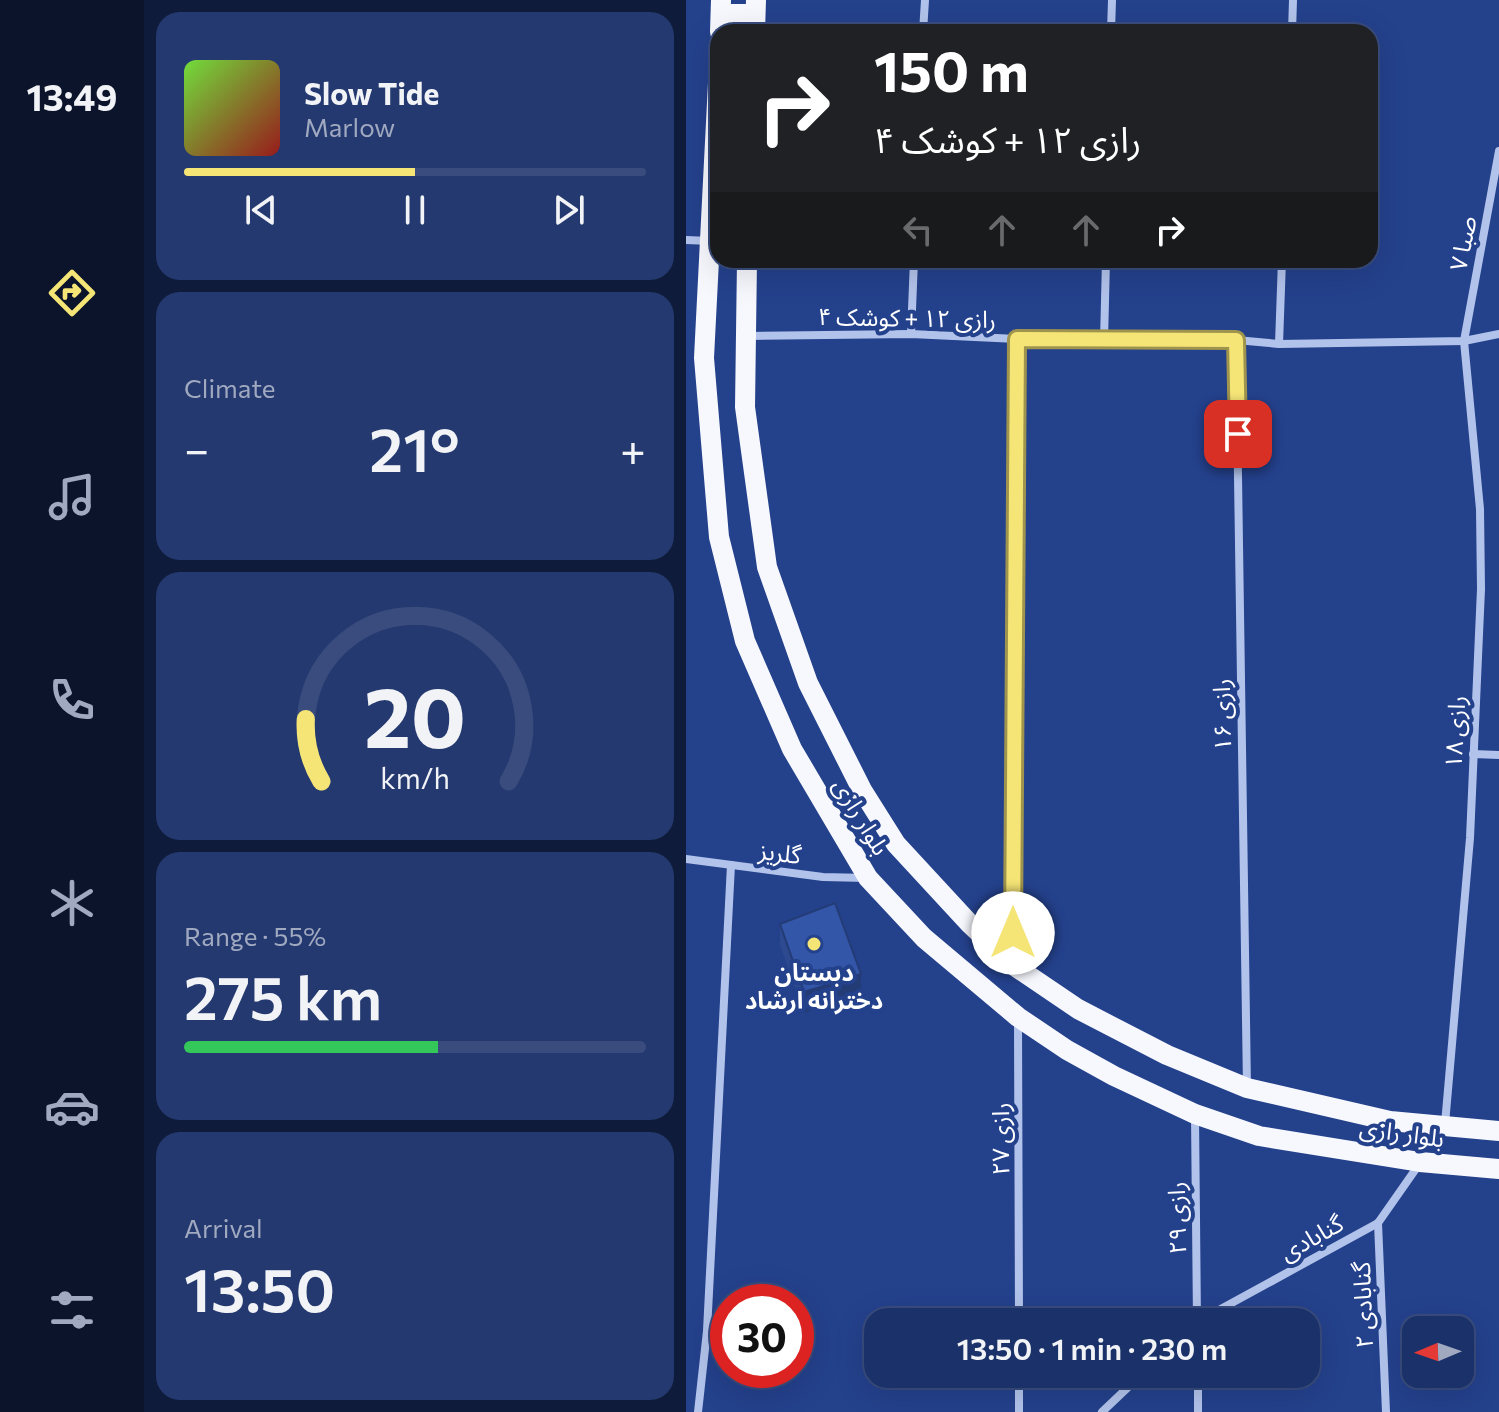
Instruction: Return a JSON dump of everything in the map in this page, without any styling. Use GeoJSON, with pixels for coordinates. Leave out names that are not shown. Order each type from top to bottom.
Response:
{"type":"FeatureCollection","features":[{"type":"Feature","properties":{"kind":"main road"},"geometry":{"type":"LineString","coordinates":[[721,15],[755,15]]}},
{"type":"Feature","properties":{"kind":"main road","name":"بلوار رازی"},"geometry":{"type":"LineString","coordinates":[[710,258],[704,358],[719,537],[745,641],[792,749],[868,878],[924,938],[1018,1017],[1067,1050],[1114,1076],[1195,1114],[1259,1136],[1420,1162],[1499,1169]]}},
{"type":"Feature","properties":{"kind":"main road","name":"بلوار رازی"},"geometry":{"type":"LineString","coordinates":[[747,268],[745,407],[767,567],[808,683],[862,790],[896,844],[969,923],[1013,965],[1078,1009],[1167,1055],[1247,1088],[1390,1121],[1499,1131]]}},
{"type":"Feature","properties":{"kind":"street"},"geometry":{"type":"LineString","coordinates":[[924,24],[925,0]]}},
{"type":"Feature","properties":{"kind":"street"},"geometry":{"type":"LineString","coordinates":[[1111,24],[1112,0]]}},
{"type":"Feature","properties":{"kind":"street"},"geometry":{"type":"LineString","coordinates":[[1292,24],[1293,0]]}},
{"type":"Feature","properties":{"kind":"street","name":"صبا ۷"},"geometry":{"type":"LineString","coordinates":[[1464,341],[1499,151]]}},
{"type":"Feature","properties":{"kind":"street"},"geometry":{"type":"LineString","coordinates":[[686,240],[710,241]]}},
{"type":"Feature","properties":{"kind":"street"},"geometry":{"type":"LineString","coordinates":[[911,334],[914,268]]}},
{"type":"Feature","properties":{"kind":"street"},"geometry":{"type":"LineString","coordinates":[[1104,341],[1106,268]]}},
{"type":"Feature","properties":{"kind":"street"},"geometry":{"type":"LineString","coordinates":[[1279,344],[1282,268]]}},
{"type":"Feature","properties":{"kind":"street","name":"رازی ۱۲ + کوشک ۴"},"geometry":{"type":"LineString","coordinates":[[745,336],[911,334],[1104,341],[1236,340],[1279,344],[1464,341],[1499,334]]}},
{"type":"Feature","properties":{"kind":"street"},"geometry":{"type":"LineString","coordinates":[[1013,965],[1017,339]]}},
{"type":"Feature","properties":{"kind":"street","name":"رازی ۱۶"},"geometry":{"type":"LineString","coordinates":[[1236,340],[1247,1088]]}},
{"type":"Feature","properties":{"kind":"street","name":"رازی ۱۸"},"geometry":{"type":"LineString","coordinates":[[1445,1125],[1470,838],[1481,589],[1480,509],[1464,341]]}},
{"type":"Feature","properties":{"kind":"street"},"geometry":{"type":"LineString","coordinates":[[1473,754],[1499,755]]}},
{"type":"Feature","properties":{"kind":"street","name":"گلریز"},"geometry":{"type":"LineString","coordinates":[[686,859],[823,877],[868,878]]}},
{"type":"Feature","properties":{"kind":"street"},"geometry":{"type":"LineString","coordinates":[[698,1412],[707,1331],[731,865]]}},
{"type":"Feature","properties":{"kind":"street","name":"رازی ۲۷"},"geometry":{"type":"LineString","coordinates":[[1018,1017],[1019,1308]]}},
{"type":"Feature","properties":{"kind":"street","name":"رازی ۲۹"},"geometry":{"type":"LineString","coordinates":[[1195,1114],[1197,1308]]}},
{"type":"Feature","properties":{"kind":"street","name":"گنابادی"},"geometry":{"type":"LineString","coordinates":[[1223,1308],[1378,1223],[1420,1162]]}},
{"type":"Feature","properties":{"kind":"street","name":"گنابادی ۲"},"geometry":{"type":"LineString","coordinates":[[1378,1223],[1386,1412]]}},
{"type":"Feature","properties":{"kind":"street"},"geometry":{"type":"LineString","coordinates":[[1019,1388],[1019,1412]]}},
{"type":"Feature","properties":{"kind":"street"},"geometry":{"type":"LineString","coordinates":[[1102,1412],[1127,1388]]}},
{"type":"Feature","properties":{"kind":"street"},"geometry":{"type":"LineString","coordinates":[[1198,1388],[1198,1412]]}},
{"type":"Feature","properties":{"kind":"building"},"geometry":{"type":"Polygon","coordinates":[[[835,903],[861,974],[804,992],[780,924],[835,903]]]}},
{"type":"Feature","properties":{"kind":"place","name":"دبستان دخترانه ارشاد"},"geometry":{"type":"Point","coordinates":[814,944]}},
{"type":"Feature","properties":{"kind":"route"},"geometry":{"type":"LineString","coordinates":[[1013,933],[1017,339],[1236,340],[1238,434]]}}]}
